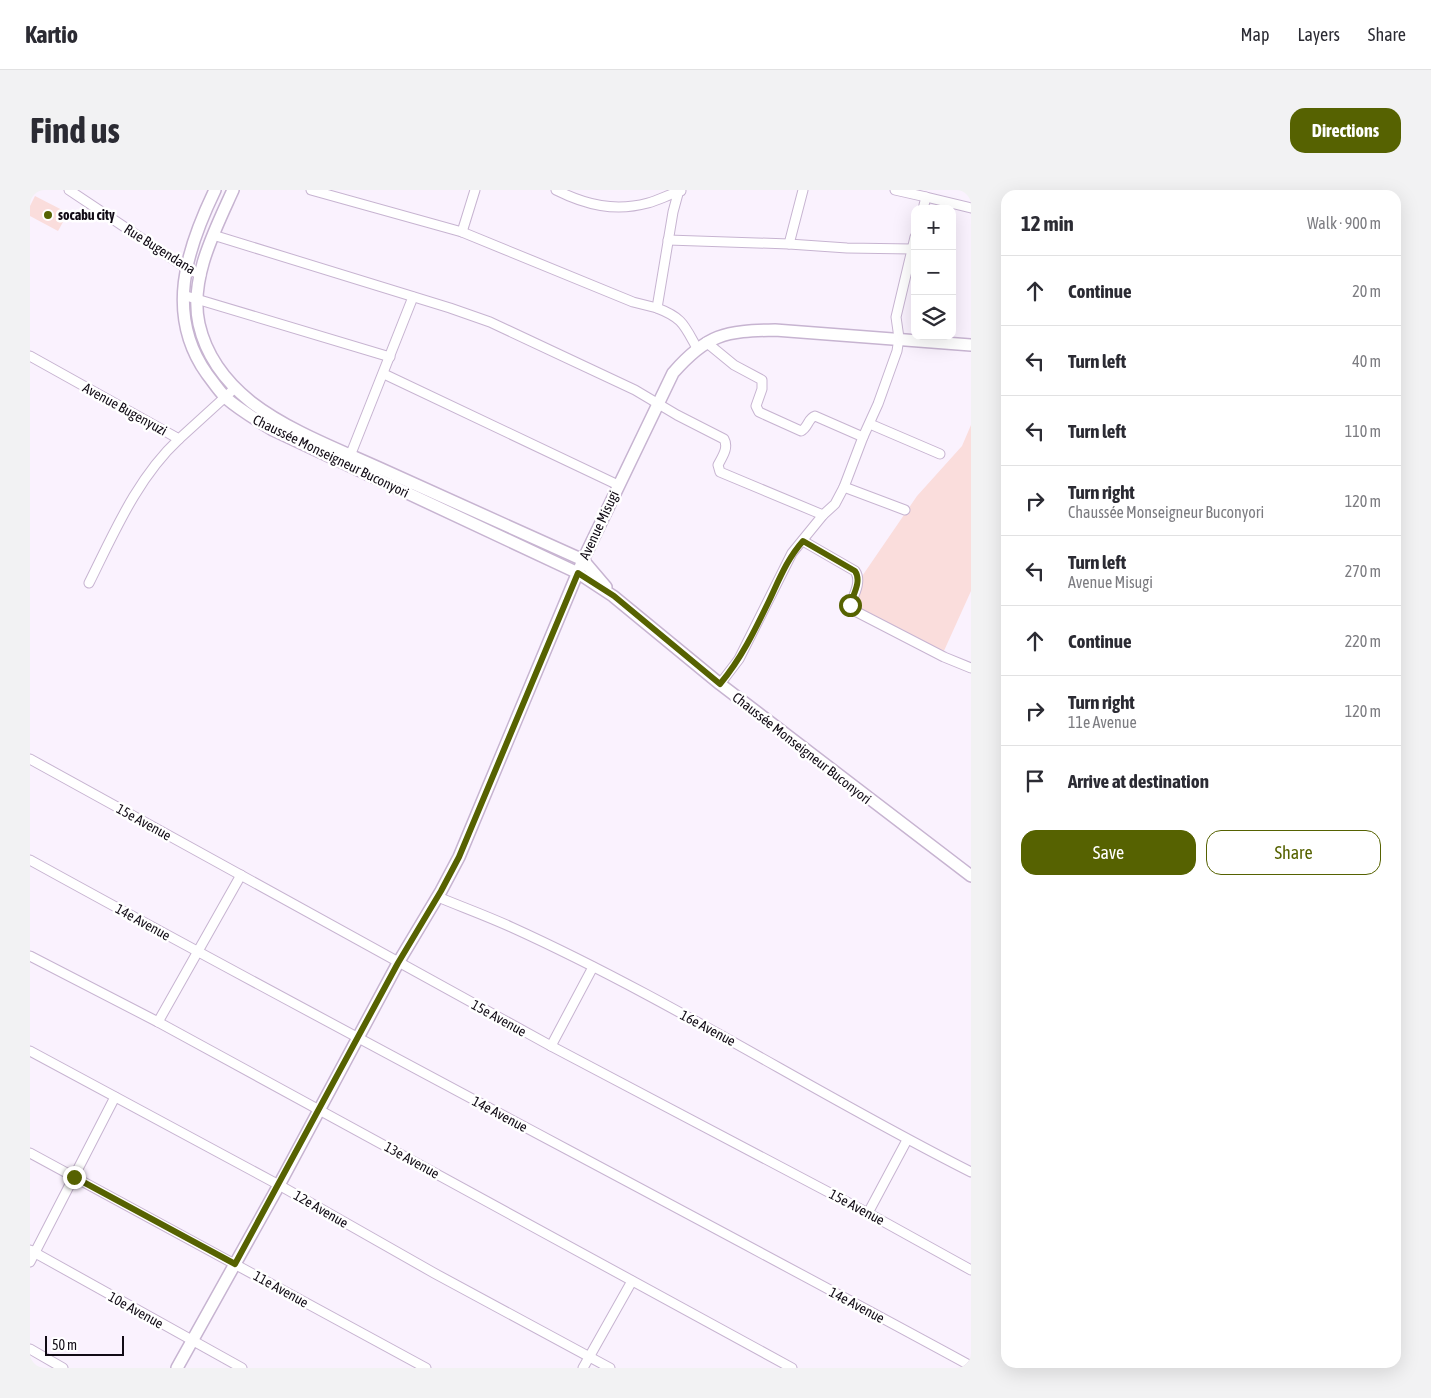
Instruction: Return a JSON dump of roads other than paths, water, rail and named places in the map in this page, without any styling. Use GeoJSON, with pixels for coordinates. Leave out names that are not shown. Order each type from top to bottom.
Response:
{"type":"FeatureCollection","features":[{"type":"Feature","properties":{"kind":"street","name":"Chaussée Monseigneur Buconyori"},"geometry":{"type":"LineString","coordinates":[[215,190],[195,237],[186,268],[183,295],[184,320],[190,342],[200,363],[225,396],[246,414],[273,430],[583,560],[614,596]]}},
{"type":"Feature","properties":{"kind":"street","name":"Chaussée Monseigneur Buconyori"},"geometry":{"type":"LineString","coordinates":[[233,190],[213,235],[201,275],[198,300],[199,322],[205,343],[223,374],[235,388],[252,402],[280,420],[348,460],[578,573],[614,596],[720,684],[956,867],[971,876]]}},
{"type":"Feature","properties":{"kind":"street"},"geometry":{"type":"LineString","coordinates":[[311,190],[462,232],[633,302],[670,313],[680,320],[702,345],[762,380],[762,389],[756,406],[759,412],[801,431],[804,430],[812,417],[815,416],[863,437]]}},
{"type":"Feature","properties":{"kind":"street"},"geometry":{"type":"LineString","coordinates":[[462,232],[475,190]]}},
{"type":"Feature","properties":{"kind":"street"},"geometry":{"type":"LineString","coordinates":[[556,190],[581,202],[610,208],[648,203],[680,190]]}},
{"type":"Feature","properties":{"kind":"street"},"geometry":{"type":"LineString","coordinates":[[657,308],[668,240],[680,190]]}},
{"type":"Feature","properties":{"kind":"street"},"geometry":{"type":"LineString","coordinates":[[789,244],[802,190]]}},
{"type":"Feature","properties":{"kind":"street"},"geometry":{"type":"LineString","coordinates":[[895,190],[971,208]]}},
{"type":"Feature","properties":{"kind":"street","name":"Rue Bugendana"},"geometry":{"type":"LineString","coordinates":[[71,191],[186,268],[201,275]]}},
{"type":"Feature","properties":{"kind":"street"},"geometry":{"type":"LineString","coordinates":[[924,205],[926,197]]}},
{"type":"Feature","properties":{"kind":"street"},"geometry":{"type":"LineString","coordinates":[[213,235],[490,322],[524,337],[635,390],[677,415],[724,439],[726,448],[718,465],[720,472],[823,514]]}},
{"type":"Feature","properties":{"kind":"street"},"geometry":{"type":"LineString","coordinates":[[668,240],[911,249]]}},
{"type":"Feature","properties":{"kind":"street"},"geometry":{"type":"LineString","coordinates":[[720,684],[739,659],[792,553],[823,514],[835,504],[844,487],[892,369],[899,338],[896,317],[912,250]]}},
{"type":"Feature","properties":{"kind":"street"},"geometry":{"type":"LineString","coordinates":[[183,295],[390,357]]}},
{"type":"Feature","properties":{"kind":"street"},"geometry":{"type":"LineString","coordinates":[[348,460],[384,374],[413,297]]}},
{"type":"Feature","properties":{"kind":"street","name":"Avenue Misugi"},"geometry":{"type":"LineString","coordinates":[[177,1368],[279,1185],[398,963],[459,857],[583,560],[673,373],[702,345],[726,334],[746,331],[775,330],[971,345]]}},
{"type":"Feature","properties":{"kind":"street","name":"Avenue Bugenyuzi"},"geometry":{"type":"LineString","coordinates":[[30,356],[179,439],[235,388]]}},
{"type":"Feature","properties":{"kind":"street"},"geometry":{"type":"LineString","coordinates":[[384,374],[618,485]]}},
{"type":"Feature","properties":{"kind":"street"},"geometry":{"type":"LineString","coordinates":[[870,424],[940,454]]}},
{"type":"Feature","properties":{"kind":"street"},"geometry":{"type":"LineString","coordinates":[[90,583],[137,492],[162,454],[179,439]]}},
{"type":"Feature","properties":{"kind":"street"},"geometry":{"type":"LineString","coordinates":[[844,487],[905,510]]}},
{"type":"Feature","properties":{"kind":"street"},"geometry":{"type":"LineString","coordinates":[[803,541],[858,574],[859,579],[850,605],[853,610],[944,657],[971,668]]}},
{"type":"Feature","properties":{"kind":"street","name":"15e Avenue"},"geometry":{"type":"LineString","coordinates":[[30,759],[398,963],[868,1213],[971,1270]]}},
{"type":"Feature","properties":{"kind":"street","name":"14e Avenue"},"geometry":{"type":"LineString","coordinates":[[30,860],[197,952],[664,1200],[971,1366]]}},
{"type":"Feature","properties":{"kind":"street"},"geometry":{"type":"LineString","coordinates":[[158,1022],[241,875]]}},
{"type":"Feature","properties":{"kind":"street","name":"16e Avenue"},"geometry":{"type":"LineString","coordinates":[[439,894],[593,967],[754,1052],[907,1140],[971,1172]]}},
{"type":"Feature","properties":{"kind":"street","name":"13e Avenue"},"geometry":{"type":"LineString","coordinates":[[30,956],[158,1022],[319,1109],[792,1368]]}},
{"type":"Feature","properties":{"kind":"street"},"geometry":{"type":"LineString","coordinates":[[551,1046],[593,967]]}},
{"type":"Feature","properties":{"kind":"street","name":"12e Avenue"},"geometry":{"type":"LineString","coordinates":[[30,1051],[279,1185],[434,1273],[610,1368]]}},
{"type":"Feature","properties":{"kind":"street"},"geometry":{"type":"LineString","coordinates":[[30,1262],[32,1252],[74,1177],[115,1097]]}},
{"type":"Feature","properties":{"kind":"street"},"geometry":{"type":"LineString","coordinates":[[868,1213],[907,1140]]}},
{"type":"Feature","properties":{"kind":"street","name":"11e Avenue"},"geometry":{"type":"LineString","coordinates":[[30,1153],[426,1368]]}},
{"type":"Feature","properties":{"kind":"street","name":"10e Avenue"},"geometry":{"type":"LineString","coordinates":[[32,1252],[242,1368]]}},
{"type":"Feature","properties":{"kind":"street"},"geometry":{"type":"LineString","coordinates":[[583,1368],[632,1281]]}},
{"type":"Feature","properties":{"kind":"street"},"geometry":{"type":"LineString","coordinates":[[30,1349],[63,1368]]}},
{"type":"Feature","properties":{"kind":"place","name":"socabu city"},"geometry":{"type":"Point","coordinates":[48,215]}}]}
